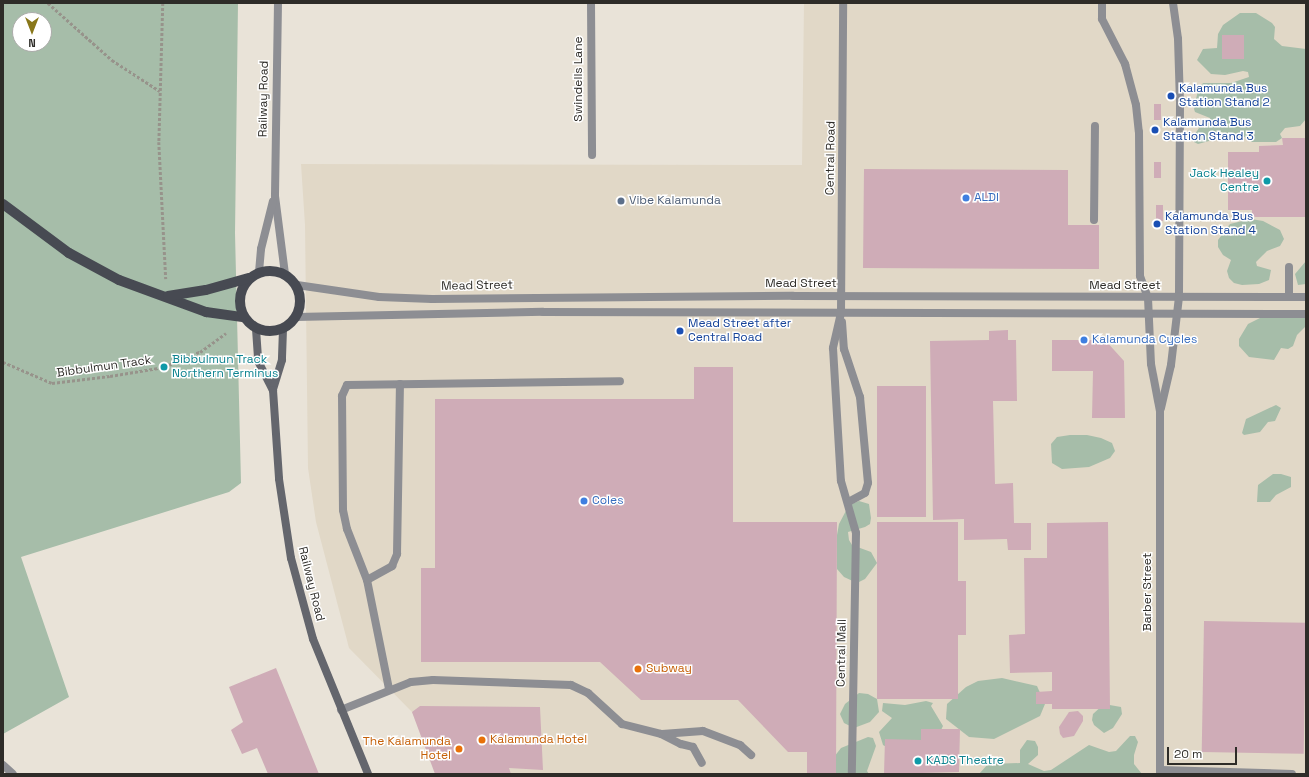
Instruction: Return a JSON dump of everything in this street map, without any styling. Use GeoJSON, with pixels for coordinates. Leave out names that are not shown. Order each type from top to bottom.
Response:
{"type":"FeatureCollection","features":[{"type":"Feature","properties":{"kind":"main road"},"geometry":{"type":"LineString","coordinates":[[3,204],[68,253],[98,270],[141,290],[166,296],[206,312],[243,317]]}},
{"type":"Feature","properties":{"kind":"main road"},"geometry":{"type":"LineString","coordinates":[[166,296],[206,290],[249,278],[259,272],[272,270],[284,274],[296,285],[300,307],[296,317],[283,329],[271,332],[256,329],[243,317],[239,303],[241,290],[249,278]]}},
{"type":"Feature","properties":{"kind":"main road","name":"Railway Road"},"geometry":{"type":"LineString","coordinates":[[256,329],[258,361],[273,390]]}},
{"type":"Feature","properties":{"kind":"main road","name":"Railway Road"},"geometry":{"type":"LineString","coordinates":[[283,329],[282,360],[273,390],[279,479],[291,558],[309,625],[341,710],[368,774]]}},
{"type":"Feature","properties":{"kind":"street","name":"Railway Road"},"geometry":{"type":"LineString","coordinates":[[278,3],[274,196],[284,274]]}},
{"type":"Feature","properties":{"kind":"street","name":"Swindells Lane"},"geometry":{"type":"LineString","coordinates":[[591,3],[592,155]]}},
{"type":"Feature","properties":{"kind":"street","name":"Central Road"},"geometry":{"type":"LineString","coordinates":[[843,3],[841,313],[844,349],[860,397],[868,483],[865,493],[848,502]]}},
{"type":"Feature","properties":{"kind":"street","name":"Barber Street"},"geometry":{"type":"LineString","coordinates":[[1102,3],[1102,19],[1125,64],[1136,105],[1139,132],[1140,276],[1148,298],[1151,364],[1160,411],[1160,772]]}},
{"type":"Feature","properties":{"kind":"street","name":"Barber Street"},"geometry":{"type":"LineString","coordinates":[[1160,411],[1171,365],[1179,298],[1180,102],[1178,39],[1172,3]]}},
{"type":"Feature","properties":{"kind":"street"},"geometry":{"type":"LineString","coordinates":[[1094,220],[1095,126]]}},
{"type":"Feature","properties":{"kind":"street","name":"Railway Road"},"geometry":{"type":"LineString","coordinates":[[259,272],[261,249],[274,196]]}},
{"type":"Feature","properties":{"kind":"street"},"geometry":{"type":"LineString","coordinates":[[1289,267],[1289,298]]}},
{"type":"Feature","properties":{"kind":"street","name":"Mead Street"},"geometry":{"type":"LineString","coordinates":[[296,285],[379,297],[432,299],[841,296],[1148,298],[1306,297]]}},
{"type":"Feature","properties":{"kind":"street"},"geometry":{"type":"LineString","coordinates":[[296,317],[543,312],[1306,314]]}},
{"type":"Feature","properties":{"kind":"street","name":"Central Road"},"geometry":{"type":"LineString","coordinates":[[841,313],[833,348],[841,481],[856,533]]}},
{"type":"Feature","properties":{"kind":"street"},"geometry":{"type":"LineString","coordinates":[[389,689],[379,648],[375,613],[367,580],[347,529],[343,510],[343,390],[347,385],[620,381]]}},
{"type":"Feature","properties":{"kind":"street"},"geometry":{"type":"LineString","coordinates":[[367,580],[392,566],[397,554],[400,384]]}},
{"type":"Feature","properties":{"kind":"street","name":"Central Mall"},"geometry":{"type":"LineString","coordinates":[[852,774],[856,533]]}},
{"type":"Feature","properties":{"kind":"street"},"geometry":{"type":"LineString","coordinates":[[341,710],[389,689],[411,682],[433,680],[571,685],[588,693],[622,724],[661,734],[681,744],[693,746],[702,762]]}},
{"type":"Feature","properties":{"kind":"street"},"geometry":{"type":"LineString","coordinates":[[661,734],[703,731],[740,745],[751,755]]}},
{"type":"Feature","properties":{"kind":"street"},"geometry":{"type":"LineString","coordinates":[[3,764],[13,774]]}},
{"type":"Feature","properties":{"kind":"street"},"geometry":{"type":"LineString","coordinates":[[1160,772],[1292,774]]}},
{"type":"Feature","properties":{"kind":"path"},"geometry":{"type":"LineString","coordinates":[[48,3],[112,60],[161,92]]}},
{"type":"Feature","properties":{"kind":"path"},"geometry":{"type":"LineString","coordinates":[[163,3],[159,142],[166,296]]}},
{"type":"Feature","properties":{"kind":"path","name":"Bibbulmun Track"},"geometry":{"type":"LineString","coordinates":[[3,362],[52,383],[164,367],[200,352],[228,332]]}},
{"type":"Feature","properties":{"kind":"shaded area"},"geometry":{"type":"Polygon","coordinates":[[[804,3],[1306,3],[1306,774],[439,774],[412,712],[349,648],[316,522],[308,468],[305,225],[301,164],[802,165],[804,3]]]}},
{"type":"Feature","properties":{"kind":"green space"},"geometry":{"type":"Polygon","coordinates":[[[3,3],[238,3],[235,233],[241,483],[229,492],[21,557],[69,697],[3,734],[3,3]]]}},
{"type":"Feature","properties":{"kind":"green space"},"geometry":{"type":"Polygon","coordinates":[[[1240,13],[1256,13],[1272,23],[1275,27],[1274,39],[1282,46],[1306,49],[1306,119],[1300,126],[1285,128],[1280,134],[1282,138],[1276,142],[1252,142],[1240,134],[1217,132],[1209,141],[1198,144],[1194,142],[1195,134],[1199,128],[1210,122],[1210,118],[1195,112],[1194,109],[1198,90],[1203,83],[1231,83],[1249,77],[1248,72],[1243,71],[1225,75],[1211,74],[1197,60],[1203,49],[1217,48],[1218,34],[1223,25],[1240,13]]]}},
{"type":"Feature","properties":{"kind":"green space"},"geometry":{"type":"Polygon","coordinates":[[[1251,219],[1263,221],[1280,230],[1284,239],[1280,246],[1267,251],[1256,262],[1257,266],[1271,270],[1269,280],[1259,284],[1242,285],[1234,283],[1229,278],[1227,271],[1231,260],[1223,255],[1218,247],[1218,240],[1230,224],[1251,219]]]}},
{"type":"Feature","properties":{"kind":"green space"},"geometry":{"type":"Polygon","coordinates":[[[1306,261],[1306,284],[1298,285],[1295,274],[1306,261]]]}},
{"type":"Feature","properties":{"kind":"green space"},"geometry":{"type":"Polygon","coordinates":[[[1264,316],[1305,316],[1306,319],[1305,327],[1297,335],[1293,346],[1288,349],[1281,348],[1274,360],[1249,357],[1239,346],[1239,339],[1248,324],[1264,316]]]}},
{"type":"Feature","properties":{"kind":"green space"},"geometry":{"type":"Polygon","coordinates":[[[1276,405],[1281,408],[1275,421],[1268,422],[1260,432],[1244,435],[1242,433],[1246,419],[1276,405]]]}},
{"type":"Feature","properties":{"kind":"green space"},"geometry":{"type":"Polygon","coordinates":[[[1087,435],[1101,438],[1112,443],[1115,451],[1110,458],[1089,467],[1062,469],[1052,463],[1051,444],[1057,437],[1087,435]]]}},
{"type":"Feature","properties":{"kind":"green space"},"geometry":{"type":"Polygon","coordinates":[[[1273,474],[1281,474],[1291,477],[1291,487],[1276,495],[1270,502],[1257,502],[1258,485],[1273,474]]]}},
{"type":"Feature","properties":{"kind":"green space"},"geometry":{"type":"Polygon","coordinates":[[[859,501],[869,504],[871,518],[870,524],[848,532],[849,540],[852,545],[871,552],[877,563],[865,579],[857,583],[844,577],[837,569],[837,535],[839,524],[849,505],[859,501]]]}},
{"type":"Feature","properties":{"kind":"green space"},"geometry":{"type":"Polygon","coordinates":[[[1002,678],[1037,686],[1045,704],[1040,716],[994,739],[969,737],[946,719],[947,704],[966,687],[978,681],[1002,678]]]}},
{"type":"Feature","properties":{"kind":"green space"},"geometry":{"type":"Polygon","coordinates":[[[859,693],[868,694],[877,699],[879,712],[870,722],[854,728],[844,723],[840,714],[845,704],[859,693]]]}},
{"type":"Feature","properties":{"kind":"green space"},"geometry":{"type":"Polygon","coordinates":[[[926,701],[933,703],[931,706],[943,726],[940,732],[925,737],[919,742],[888,748],[883,745],[879,732],[892,718],[882,711],[883,703],[905,705],[926,701]]]}},
{"type":"Feature","properties":{"kind":"green space"},"geometry":{"type":"Polygon","coordinates":[[[1104,704],[1121,707],[1122,714],[1113,728],[1104,733],[1094,725],[1092,720],[1093,714],[1104,704]]]}},
{"type":"Feature","properties":{"kind":"green space"},"geometry":{"type":"Polygon","coordinates":[[[1130,736],[1135,736],[1138,742],[1134,755],[1134,764],[1142,774],[979,774],[988,764],[1020,763],[1020,750],[1027,740],[1035,741],[1038,747],[1038,755],[1028,764],[1044,771],[1051,770],[1089,745],[1109,752],[1116,751],[1130,736]]]}},
{"type":"Feature","properties":{"kind":"green space"},"geometry":{"type":"Polygon","coordinates":[[[868,737],[873,738],[876,746],[867,771],[869,774],[833,774],[834,757],[841,748],[868,737]]]}},
{"type":"Feature","properties":{"kind":"building"},"geometry":{"type":"Polygon","coordinates":[[[1222,35],[1244,35],[1244,59],[1222,59],[1222,35]]]}},
{"type":"Feature","properties":{"kind":"building"},"geometry":{"type":"Polygon","coordinates":[[[1154,104],[1161,104],[1161,120],[1154,120],[1154,104]]]}},
{"type":"Feature","properties":{"kind":"building","name":"Jack Healey Centre"},"geometry":{"type":"Polygon","coordinates":[[[1282,138],[1306,138],[1306,217],[1252,217],[1252,210],[1228,210],[1228,152],[1259,152],[1259,146],[1283,145],[1282,138]]]}},
{"type":"Feature","properties":{"kind":"building"},"geometry":{"type":"Polygon","coordinates":[[[1154,162],[1161,162],[1161,178],[1154,178],[1154,162]]]}},
{"type":"Feature","properties":{"kind":"building","name":"ALDI"},"geometry":{"type":"Polygon","coordinates":[[[864,169],[1068,170],[1068,225],[1099,225],[1099,269],[863,268],[864,169]]]}},
{"type":"Feature","properties":{"kind":"building"},"geometry":{"type":"Polygon","coordinates":[[[1156,205],[1163,205],[1163,221],[1156,221],[1156,205]]]}},
{"type":"Feature","properties":{"kind":"building"},"geometry":{"type":"Polygon","coordinates":[[[1008,330],[1008,340],[1016,340],[1017,401],[993,401],[995,484],[1013,483],[1014,523],[1031,523],[1031,550],[1008,550],[1007,539],[964,540],[964,519],[933,520],[930,341],[989,340],[989,331],[1008,330]]]}},
{"type":"Feature","properties":{"kind":"building"},"geometry":{"type":"Polygon","coordinates":[[[1052,340],[1105,340],[1124,361],[1125,418],[1092,418],[1093,371],[1052,371],[1052,340]]]}},
{"type":"Feature","properties":{"kind":"building"},"geometry":{"type":"Polygon","coordinates":[[[694,367],[733,367],[733,522],[837,522],[836,774],[807,774],[807,752],[788,752],[738,700],[641,700],[600,662],[421,662],[421,568],[435,568],[435,399],[694,399],[694,367]]]}},
{"type":"Feature","properties":{"kind":"building"},"geometry":{"type":"Polygon","coordinates":[[[877,386],[926,386],[926,517],[877,517],[877,386]]]}},
{"type":"Feature","properties":{"kind":"building"},"geometry":{"type":"Polygon","coordinates":[[[877,522],[958,522],[958,581],[966,581],[966,635],[958,635],[958,699],[877,699],[877,522]]]}},
{"type":"Feature","properties":{"kind":"building"},"geometry":{"type":"Polygon","coordinates":[[[1108,522],[1110,709],[1052,709],[1052,704],[1036,704],[1036,692],[1052,691],[1052,672],[1010,673],[1009,635],[1025,634],[1024,558],[1047,558],[1047,523],[1108,522]]]}},
{"type":"Feature","properties":{"kind":"building"},"geometry":{"type":"Polygon","coordinates":[[[1204,621],[1306,623],[1304,754],[1202,752],[1204,621]]]}},
{"type":"Feature","properties":{"kind":"building"},"geometry":{"type":"Polygon","coordinates":[[[276,668],[319,774],[268,774],[257,748],[242,754],[231,730],[243,722],[229,687],[276,668]]]}},
{"type":"Feature","properties":{"kind":"building","name":"Kalamunda Hotel"},"geometry":{"type":"Polygon","coordinates":[[[420,706],[540,707],[543,770],[509,768],[511,774],[435,774],[412,712],[420,706]]]}},
{"type":"Feature","properties":{"kind":"building"},"geometry":{"type":"Polygon","coordinates":[[[1078,711],[1083,716],[1083,721],[1074,736],[1063,738],[1060,734],[1059,727],[1069,712],[1078,711]]]}},
{"type":"Feature","properties":{"kind":"building"},"geometry":{"type":"Polygon","coordinates":[[[921,729],[960,729],[959,772],[884,774],[885,739],[921,740],[921,729]]]}},
{"type":"Feature","properties":{"kind":"place","name":"Kalamunda Bus Station Stand 2"},"geometry":{"type":"Point","coordinates":[1171,96]}},
{"type":"Feature","properties":{"kind":"place","name":"Kalamunda Bus Station Stand 3"},"geometry":{"type":"Point","coordinates":[1155,130]}},
{"type":"Feature","properties":{"kind":"place","name":"Jack Healey Centre"},"geometry":{"type":"Point","coordinates":[1267,181]}},
{"type":"Feature","properties":{"kind":"place","name":"ALDI"},"geometry":{"type":"Point","coordinates":[966,198]}},
{"type":"Feature","properties":{"kind":"place","name":"Vibe Kalamunda"},"geometry":{"type":"Point","coordinates":[621,201]}},
{"type":"Feature","properties":{"kind":"place","name":"Kalamunda Bus Station Stand 4"},"geometry":{"type":"Point","coordinates":[1157,224]}},
{"type":"Feature","properties":{"kind":"place","name":"Mead Street after Central Road"},"geometry":{"type":"Point","coordinates":[680,331]}},
{"type":"Feature","properties":{"kind":"place","name":"Kalamunda Cycles"},"geometry":{"type":"Point","coordinates":[1084,340]}},
{"type":"Feature","properties":{"kind":"place","name":"Bibbulmun Track Northern Terminus"},"geometry":{"type":"Point","coordinates":[164,367]}},
{"type":"Feature","properties":{"kind":"place","name":"Coles"},"geometry":{"type":"Point","coordinates":[584,501]}},
{"type":"Feature","properties":{"kind":"place","name":"Subway"},"geometry":{"type":"Point","coordinates":[638,669]}},
{"type":"Feature","properties":{"kind":"place","name":"Kalamunda Hotel"},"geometry":{"type":"Point","coordinates":[482,740]}},
{"type":"Feature","properties":{"kind":"place","name":"The Kalamunda Hotel"},"geometry":{"type":"Point","coordinates":[459,749]}},
{"type":"Feature","properties":{"kind":"place","name":"KADS Theatre"},"geometry":{"type":"Point","coordinates":[918,761]}}]}
